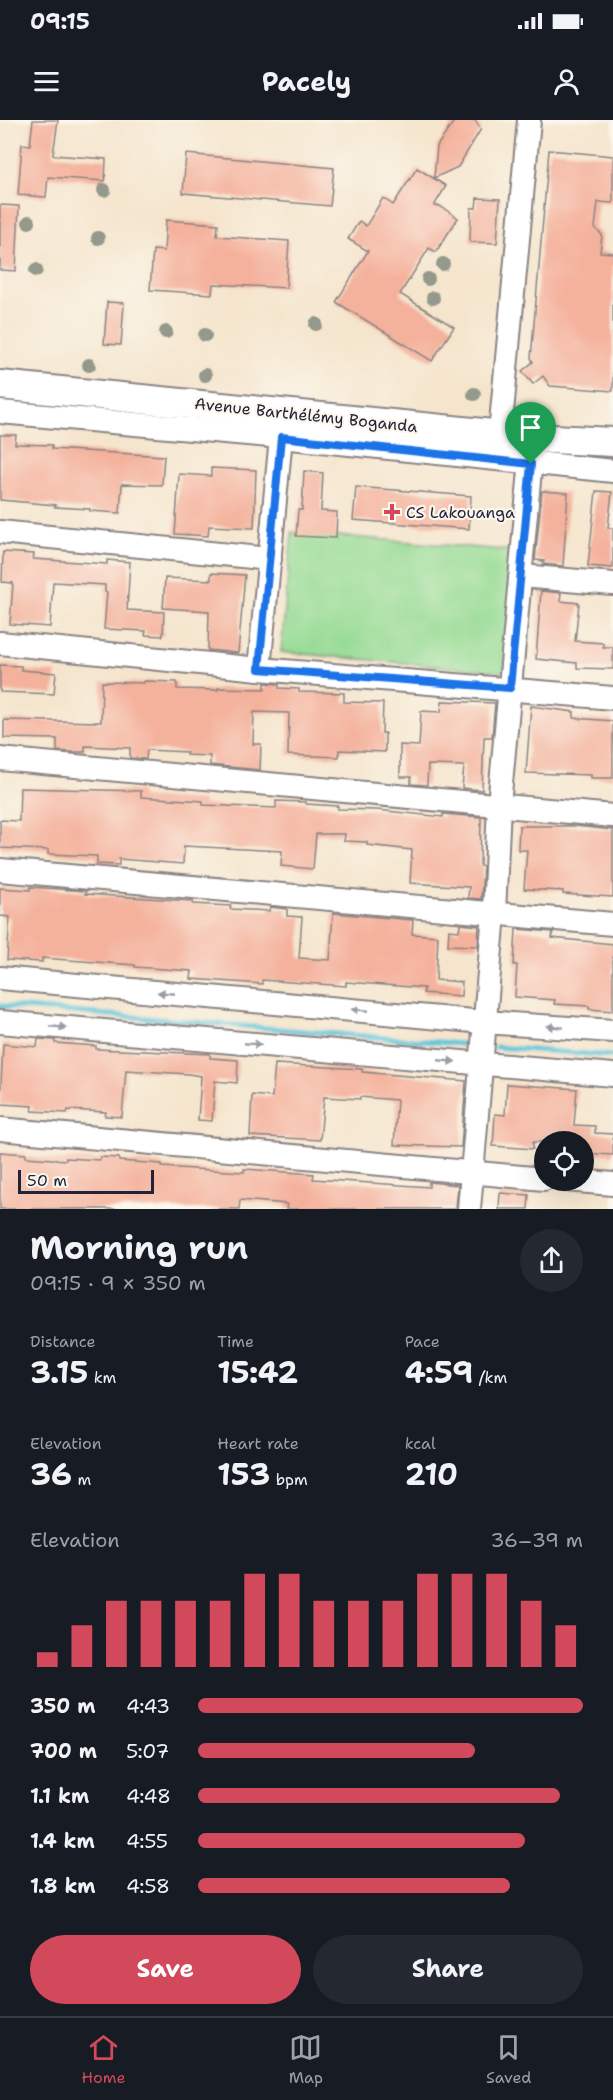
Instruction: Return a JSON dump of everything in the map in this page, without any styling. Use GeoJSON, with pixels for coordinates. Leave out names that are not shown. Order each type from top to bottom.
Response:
{"type":"FeatureCollection","features":[{"type":"Feature","properties":{"kind":"main road","name":"Avenue Barthélémy Boganda"},"geometry":{"type":"LineString","coordinates":[[0,385],[500,434],[532,451],[613,442]]}},
{"type":"Feature","properties":{"kind":"street"},"geometry":{"type":"LineString","coordinates":[[500,434],[529,120]]}},
{"type":"Feature","properties":{"kind":"street"},"geometry":{"type":"LineString","coordinates":[[0,412],[281,437],[532,451],[613,471]]}},
{"type":"Feature","properties":{"kind":"street"},"geometry":{"type":"LineString","coordinates":[[259,669],[281,437]]}},
{"type":"Feature","properties":{"kind":"street"},"geometry":{"type":"LineString","coordinates":[[469,1209],[494,914],[499,805],[532,451]]}},
{"type":"Feature","properties":{"kind":"street"},"geometry":{"type":"LineString","coordinates":[[0,532],[270,559]]}},
{"type":"Feature","properties":{"kind":"street"},"geometry":{"type":"LineString","coordinates":[[522,576],[613,584]]}},
{"type":"Feature","properties":{"kind":"street"},"geometry":{"type":"LineString","coordinates":[[0,643],[259,669],[613,698]]}},
{"type":"Feature","properties":{"kind":"street"},"geometry":{"type":"LineString","coordinates":[[0,759],[613,816]]}},
{"type":"Feature","properties":{"kind":"street"},"geometry":{"type":"LineString","coordinates":[[0,870],[613,924]]}},
{"type":"Feature","properties":{"kind":"street"},"geometry":{"type":"LineString","coordinates":[[0,978],[484,1022],[613,1031]]}},
{"type":"Feature","properties":{"kind":"street"},"geometry":{"type":"LineString","coordinates":[[0,1022],[613,1075]]}},
{"type":"Feature","properties":{"kind":"street"},"geometry":{"type":"LineString","coordinates":[[0,1129],[534,1178]]}},
{"type":"Feature","properties":{"kind":"street"},"geometry":{"type":"LineString","coordinates":[[594,1182],[613,1184]]}},
{"type":"Feature","properties":{"kind":"green space"},"geometry":{"type":"Polygon","coordinates":[[[292,532],[515,551],[504,672],[281,652],[292,532]]]}},
{"type":"Feature","properties":{"kind":"building"},"geometry":{"type":"Polygon","coordinates":[[[33,120],[58,120],[53,155],[106,159],[105,181],[48,177],[46,197],[18,195],[22,144],[30,145],[33,120]]]}},
{"type":"Feature","properties":{"kind":"building"},"geometry":{"type":"Polygon","coordinates":[[[455,120],[475,120],[481,129],[458,167],[434,178],[437,146],[455,120]]]}},
{"type":"Feature","properties":{"kind":"building"},"geometry":{"type":"Polygon","coordinates":[[[549,150],[613,156],[613,203],[598,202],[595,228],[602,235],[600,252],[613,253],[613,391],[550,386],[543,376],[533,384],[522,371],[533,362],[531,358],[549,150]]]}},
{"type":"Feature","properties":{"kind":"building"},"geometry":{"type":"Polygon","coordinates":[[[186,154],[334,168],[330,206],[183,193],[186,154]]]}},
{"type":"Feature","properties":{"kind":"building"},"geometry":{"type":"Polygon","coordinates":[[[417,168],[446,186],[434,206],[440,206],[458,218],[436,252],[429,248],[400,294],[454,327],[432,361],[336,302],[368,251],[348,239],[359,221],[366,226],[383,198],[393,205],[417,168]]]}},
{"type":"Feature","properties":{"kind":"building"},"geometry":{"type":"Polygon","coordinates":[[[477,198],[500,199],[497,243],[470,242],[471,208],[476,208],[477,198]]]}},
{"type":"Feature","properties":{"kind":"building"},"geometry":{"type":"Polygon","coordinates":[[[0,205],[19,206],[16,271],[0,270],[0,205]]]}},
{"type":"Feature","properties":{"kind":"building"},"geometry":{"type":"Polygon","coordinates":[[[166,220],[218,224],[217,236],[289,241],[286,288],[213,284],[212,294],[150,290],[153,250],[164,251],[166,220]]]}},
{"type":"Feature","properties":{"kind":"building"},"geometry":{"type":"Polygon","coordinates":[[[107,302],[124,303],[121,345],[104,344],[107,302]]]}},
{"type":"Feature","properties":{"kind":"building"},"geometry":{"type":"Polygon","coordinates":[[[0,435],[16,435],[15,444],[52,445],[52,449],[164,456],[162,485],[122,484],[120,513],[0,500],[0,435]]]}},
{"type":"Feature","properties":{"kind":"building"},"geometry":{"type":"Polygon","coordinates":[[[211,468],[256,470],[254,528],[209,526],[208,536],[175,534],[179,474],[211,476],[211,468]]]}},
{"type":"Feature","properties":{"kind":"building"},"geometry":{"type":"Polygon","coordinates":[[[304,471],[323,473],[321,511],[337,512],[336,538],[296,536],[298,510],[302,510],[304,471]]]}},
{"type":"Feature","properties":{"kind":"building"},"geometry":{"type":"Polygon","coordinates":[[[356,487],[471,496],[469,529],[353,520],[356,487]]]}},
{"type":"Feature","properties":{"kind":"building"},"geometry":{"type":"Polygon","coordinates":[[[542,491],[568,493],[563,566],[543,564],[544,561],[535,560],[542,491]]]}},
{"type":"Feature","properties":{"kind":"building"},"geometry":{"type":"Polygon","coordinates":[[[596,491],[612,492],[608,528],[613,528],[613,568],[588,566],[596,491]]]}},
{"type":"Feature","properties":{"kind":"building"},"geometry":{"type":"Polygon","coordinates":[[[3,552],[34,554],[33,559],[107,564],[107,560],[130,562],[127,610],[164,612],[163,636],[145,635],[146,631],[104,629],[107,592],[105,592],[105,585],[53,582],[50,627],[10,624],[13,583],[2,582],[3,552]]]}},
{"type":"Feature","properties":{"kind":"building"},"geometry":{"type":"Polygon","coordinates":[[[211,573],[245,575],[238,653],[208,650],[209,611],[163,608],[165,578],[211,580],[211,573]]]}},
{"type":"Feature","properties":{"kind":"building"},"geometry":{"type":"Polygon","coordinates":[[[541,591],[561,593],[560,601],[579,603],[575,641],[603,643],[603,647],[613,647],[613,669],[577,668],[577,663],[536,659],[541,591]]]}},
{"type":"Feature","properties":{"kind":"building"},"geometry":{"type":"Polygon","coordinates":[[[0,665],[21,666],[21,670],[56,673],[54,694],[0,692],[0,665]]]}},
{"type":"Feature","properties":{"kind":"building"},"geometry":{"type":"Polygon","coordinates":[[[144,681],[177,682],[177,689],[218,690],[218,688],[265,689],[265,683],[279,684],[279,688],[299,689],[299,692],[344,693],[344,702],[383,703],[382,733],[385,733],[385,752],[339,750],[339,757],[288,755],[289,713],[254,712],[253,744],[261,744],[260,770],[210,765],[210,756],[186,755],[187,752],[147,750],[146,759],[130,758],[130,748],[85,746],[85,752],[57,751],[57,739],[4,738],[4,720],[101,722],[102,682],[144,683],[144,681]]]}},
{"type":"Feature","properties":{"kind":"building"},"geometry":{"type":"Polygon","coordinates":[[[442,701],[495,703],[492,737],[484,737],[482,790],[462,788],[464,766],[428,765],[427,785],[411,784],[411,777],[400,777],[400,745],[419,746],[421,711],[441,712],[442,701]]]}},
{"type":"Feature","properties":{"kind":"building"},"geometry":{"type":"Polygon","coordinates":[[[531,706],[574,712],[574,718],[613,721],[613,778],[526,773],[531,706]]]}},
{"type":"Feature","properties":{"kind":"building"},"geometry":{"type":"Polygon","coordinates":[[[20,788],[141,791],[141,797],[203,801],[203,805],[276,808],[276,801],[306,802],[306,804],[338,806],[338,809],[377,810],[443,817],[443,814],[481,817],[480,866],[483,866],[481,899],[468,898],[469,887],[410,883],[412,850],[367,845],[367,842],[344,841],[345,834],[316,834],[313,869],[281,866],[282,851],[184,846],[183,864],[119,859],[119,865],[97,864],[97,856],[48,854],[48,850],[0,848],[0,820],[19,821],[20,788]]]}},
{"type":"Feature","properties":{"kind":"building"},"geometry":{"type":"Polygon","coordinates":[[[519,826],[575,826],[613,830],[613,897],[524,889],[527,850],[518,850],[519,826]]]}},
{"type":"Feature","properties":{"kind":"building"},"geometry":{"type":"Polygon","coordinates":[[[30,887],[86,891],[85,894],[193,901],[193,904],[231,906],[230,909],[269,911],[270,907],[287,909],[287,916],[302,917],[299,958],[330,960],[333,913],[413,920],[412,934],[438,936],[436,980],[462,982],[461,996],[423,993],[424,988],[346,982],[346,986],[262,980],[262,984],[191,979],[192,971],[135,967],[135,965],[42,958],[42,962],[7,960],[10,917],[0,916],[0,888],[30,890],[30,887]]]}},
{"type":"Feature","properties":{"kind":"building"},"geometry":{"type":"Polygon","coordinates":[[[460,924],[479,926],[478,946],[448,945],[449,930],[459,931],[460,924]]]}},
{"type":"Feature","properties":{"kind":"building"},"geometry":{"type":"Polygon","coordinates":[[[516,929],[553,932],[552,938],[613,944],[613,1011],[589,1009],[589,1006],[554,1004],[555,1000],[515,997],[516,929]]]}},
{"type":"Feature","properties":{"kind":"building"},"geometry":{"type":"Polygon","coordinates":[[[38,1039],[55,1040],[55,1043],[96,1046],[96,1049],[210,1054],[210,1058],[238,1060],[237,1083],[215,1081],[212,1121],[198,1120],[201,1076],[188,1074],[126,1070],[122,1117],[105,1116],[106,1112],[32,1111],[33,1106],[0,1104],[3,1044],[37,1047],[38,1039]]]}},
{"type":"Feature","properties":{"kind":"building"},"geometry":{"type":"Polygon","coordinates":[[[275,1064],[362,1069],[362,1072],[466,1081],[461,1147],[394,1145],[397,1100],[360,1097],[360,1099],[324,1097],[320,1140],[250,1136],[252,1095],[272,1097],[275,1064]]]}},
{"type":"Feature","properties":{"kind":"building"},"geometry":{"type":"Polygon","coordinates":[[[507,1084],[577,1089],[574,1125],[595,1126],[595,1133],[613,1134],[613,1155],[594,1154],[594,1131],[534,1131],[533,1149],[493,1146],[495,1114],[505,1115],[507,1084]]]}},
{"type":"Feature","properties":{"kind":"building"},"geometry":{"type":"Polygon","coordinates":[[[0,1152],[26,1154],[26,1157],[66,1160],[66,1158],[99,1160],[100,1157],[119,1158],[119,1161],[162,1164],[162,1167],[314,1174],[313,1179],[429,1187],[429,1182],[458,1185],[456,1209],[286,1209],[287,1204],[240,1200],[239,1209],[0,1209],[0,1152]]]}},
{"type":"Feature","properties":{"kind":"building"},"geometry":{"type":"Polygon","coordinates":[[[500,1193],[529,1195],[528,1209],[499,1209],[500,1193]]]}},
{"type":"Feature","properties":{"kind":"waterway"},"geometry":{"type":"LineString","coordinates":[[0,1006],[473,1045]]}},
{"type":"Feature","properties":{"kind":"waterway"},"geometry":{"type":"LineString","coordinates":[[496,1047],[613,1056]]}},
{"type":"Feature","properties":{"kind":"place","name":"CS Lakouanga"},"geometry":{"type":"Point","coordinates":[392,512]}},
{"type":"Feature","properties":{"kind":"route"},"geometry":{"type":"LineString","coordinates":[[281,437],[531,464],[510,688],[259,669],[281,437]]}}]}
